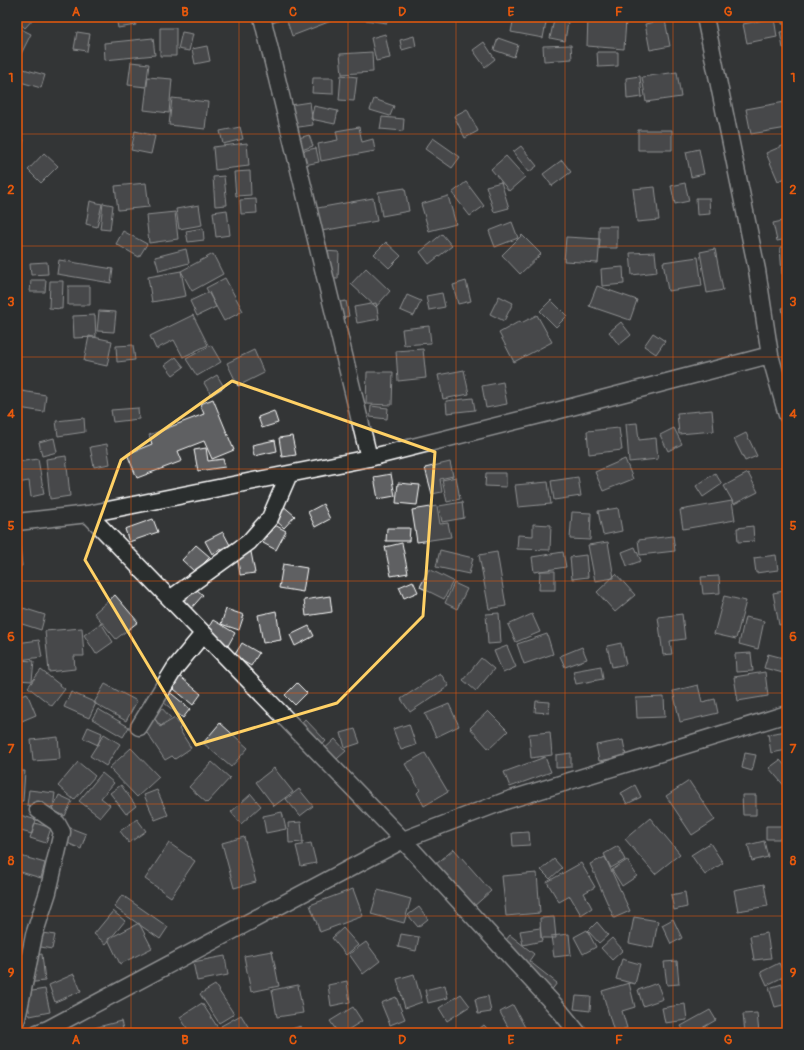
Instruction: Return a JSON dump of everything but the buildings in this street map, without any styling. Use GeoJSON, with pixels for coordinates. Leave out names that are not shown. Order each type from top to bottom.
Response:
{"type":"FeatureCollection","features":[{"type":"Feature","properties":{"kind":"street"},"geometry":{"type":"LineString","coordinates":[[262,17],[369,458]]}},
{"type":"Feature","properties":{"kind":"street"},"geometry":{"type":"LineString","coordinates":[[705,17],[757,270],[770,355],[787,415]]}},
{"type":"Feature","properties":{"kind":"street"},"geometry":{"type":"LineString","coordinates":[[17,522],[88,514],[369,458],[564,410],[770,355]]}},
{"type":"Feature","properties":{"kind":"street"},"geometry":{"type":"LineString","coordinates":[[170,599],[249,542],[270,518],[289,474]]}},
{"type":"Feature","properties":{"kind":"street"},"geometry":{"type":"LineString","coordinates":[[88,514],[403,840],[560,1011],[578,1033]]}},
{"type":"Feature","properties":{"kind":"street"},"geometry":{"type":"LineString","coordinates":[[139,727],[175,668],[204,634]]}},
{"type":"Feature","properties":{"kind":"street"},"geometry":{"type":"LineString","coordinates":[[37,1033],[48,1029],[403,840],[505,801],[787,714]]}},
{"type":"Feature","properties":{"kind":"street"},"geometry":{"type":"LineString","coordinates":[[17,1019],[34,934],[48,892],[62,832],[57,823],[38,810]]}},
{"type":"Feature","properties":{"kind":"highlighted area"},"geometry":{"type":"Polygon","coordinates":[[[232,381],[435,452],[423,616],[337,703],[196,745],[85,560],[121,460],[232,381]]]}}]}
